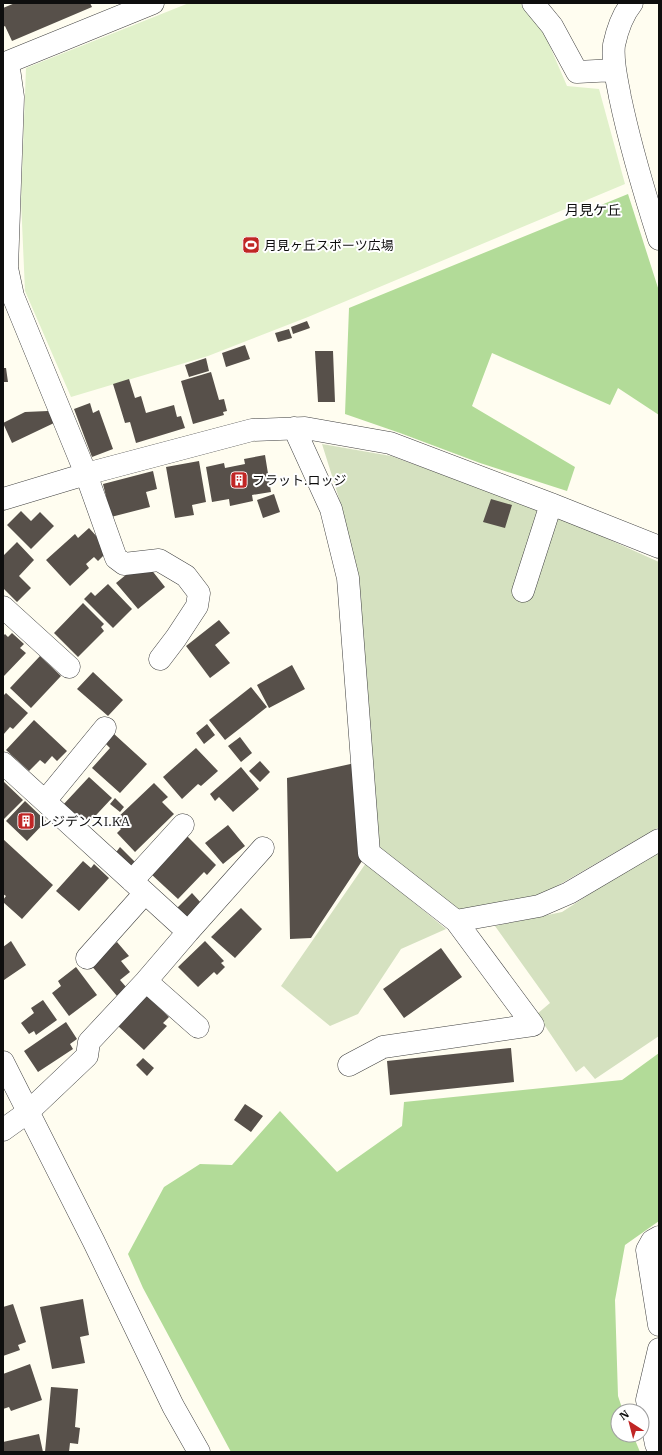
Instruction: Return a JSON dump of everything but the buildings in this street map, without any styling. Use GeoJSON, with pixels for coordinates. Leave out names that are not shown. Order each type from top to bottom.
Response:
{"type":"FeatureCollection","features":[{"type":"Feature","properties":{"kind":"street"},"geometry":{"type":"LineString","coordinates":[[153,3],[5,57],[13,97],[7,268],[13,296],[86,474],[116,558],[124,564],[159,560],[186,576],[199,593],[197,606],[160,659]]}},
{"type":"Feature","properties":{"kind":"street"},"geometry":{"type":"LineString","coordinates":[[533,3],[552,26],[576,72],[615,70]]}},
{"type":"Feature","properties":{"kind":"street"},"geometry":{"type":"LineString","coordinates":[[632,3],[624,12],[614,46],[615,70],[625,121],[659,239]]}},
{"type":"Feature","properties":{"kind":"street"},"geometry":{"type":"LineString","coordinates":[[294,428],[331,509],[348,578],[369,853],[456,921],[533,1025],[383,1047],[349,1064]]}},
{"type":"Feature","properties":{"kind":"street"},"geometry":{"type":"LineString","coordinates":[[3,499],[86,474],[252,430],[306,428],[390,443],[659,547]]}},
{"type":"Feature","properties":{"kind":"street"},"geometry":{"type":"LineString","coordinates":[[523,591],[551,504]]}},
{"type":"Feature","properties":{"kind":"street"},"geometry":{"type":"LineString","coordinates":[[3,607],[69,667]]}},
{"type":"Feature","properties":{"kind":"street"},"geometry":{"type":"LineString","coordinates":[[45,802],[105,728]]}},
{"type":"Feature","properties":{"kind":"street"},"geometry":{"type":"LineString","coordinates":[[3,763],[188,932]]}},
{"type":"Feature","properties":{"kind":"street"},"geometry":{"type":"LineString","coordinates":[[87,958],[183,825]]}},
{"type":"Feature","properties":{"kind":"street"},"geometry":{"type":"LineString","coordinates":[[456,921],[539,906],[569,893],[659,840]]}},
{"type":"Feature","properties":{"kind":"street"},"geometry":{"type":"LineString","coordinates":[[3,1130],[28,1112],[87,1056],[89,1042],[146,981],[262,848]]}},
{"type":"Feature","properties":{"kind":"street"},"geometry":{"type":"LineString","coordinates":[[146,981],[198,1027]]}},
{"type":"Feature","properties":{"kind":"street"},"geometry":{"type":"LineString","coordinates":[[3,1062],[94,1242],[173,1406],[199,1452]]}},
{"type":"Feature","properties":{"kind":"street"},"geometry":{"type":"LineString","coordinates":[[659,1237],[652,1241],[647,1250],[659,1325]]}},
{"type":"Feature","properties":{"kind":"street"},"geometry":{"type":"LineString","coordinates":[[658,1445],[647,1400],[659,1349]]}},
{"type":"Feature","properties":{"kind":"green space","name":"月見ヶ丘スポーツ広場"},"geometry":{"type":"Polygon","coordinates":[[[189,3],[520,3],[545,35],[567,86],[599,89],[625,184],[308,317],[208,356],[71,397],[25,291],[21,200],[26,68],[189,3]]]}},
{"type":"Feature","properties":{"kind":"green space"},"geometry":{"type":"Polygon","coordinates":[[[628,194],[659,291],[659,415],[618,388],[610,405],[492,353],[472,406],[575,467],[567,491],[480,463],[345,414],[349,308],[628,194]]]}},
{"type":"Feature","properties":{"kind":"green space"},"geometry":{"type":"Polygon","coordinates":[[[322,444],[391,456],[559,517],[659,562],[659,827],[543,894],[453,912],[375,848],[356,573],[343,511],[322,444]]]}},
{"type":"Feature","properties":{"kind":"green space"},"geometry":{"type":"Polygon","coordinates":[[[659,849],[659,1036],[595,1079],[584,1066],[576,1072],[537,1014],[550,1003],[495,926],[562,912],[659,849]]]}},
{"type":"Feature","properties":{"kind":"green space"},"geometry":{"type":"Polygon","coordinates":[[[366,863],[446,929],[401,949],[358,1014],[330,1026],[281,986],[366,863]]]}},
{"type":"Feature","properties":{"kind":"green space"},"geometry":{"type":"Polygon","coordinates":[[[659,1053],[659,1221],[625,1245],[615,1300],[618,1396],[620,1403],[610,1403],[610,1443],[636,1443],[640,1452],[231,1452],[143,1288],[128,1254],[164,1187],[200,1164],[232,1165],[280,1111],[337,1172],[402,1126],[404,1102],[622,1080],[659,1053]]]}},
{"type":"Feature","properties":{"kind":"place","name":"月見ヶ丘スポーツ広場"},"geometry":{"type":"Point","coordinates":[251,245]}},
{"type":"Feature","properties":{"kind":"place","name":"フラット.ロッジ"},"geometry":{"type":"Point","coordinates":[239,480]}},
{"type":"Feature","properties":{"kind":"place","name":"レジデンスI.KA"},"geometry":{"type":"Point","coordinates":[26,821]}},
{"type":"Feature","properties":{"kind":"district","name":"月見ケ丘"},"geometry":{"type":"Point","coordinates":[593,210]}}]}
